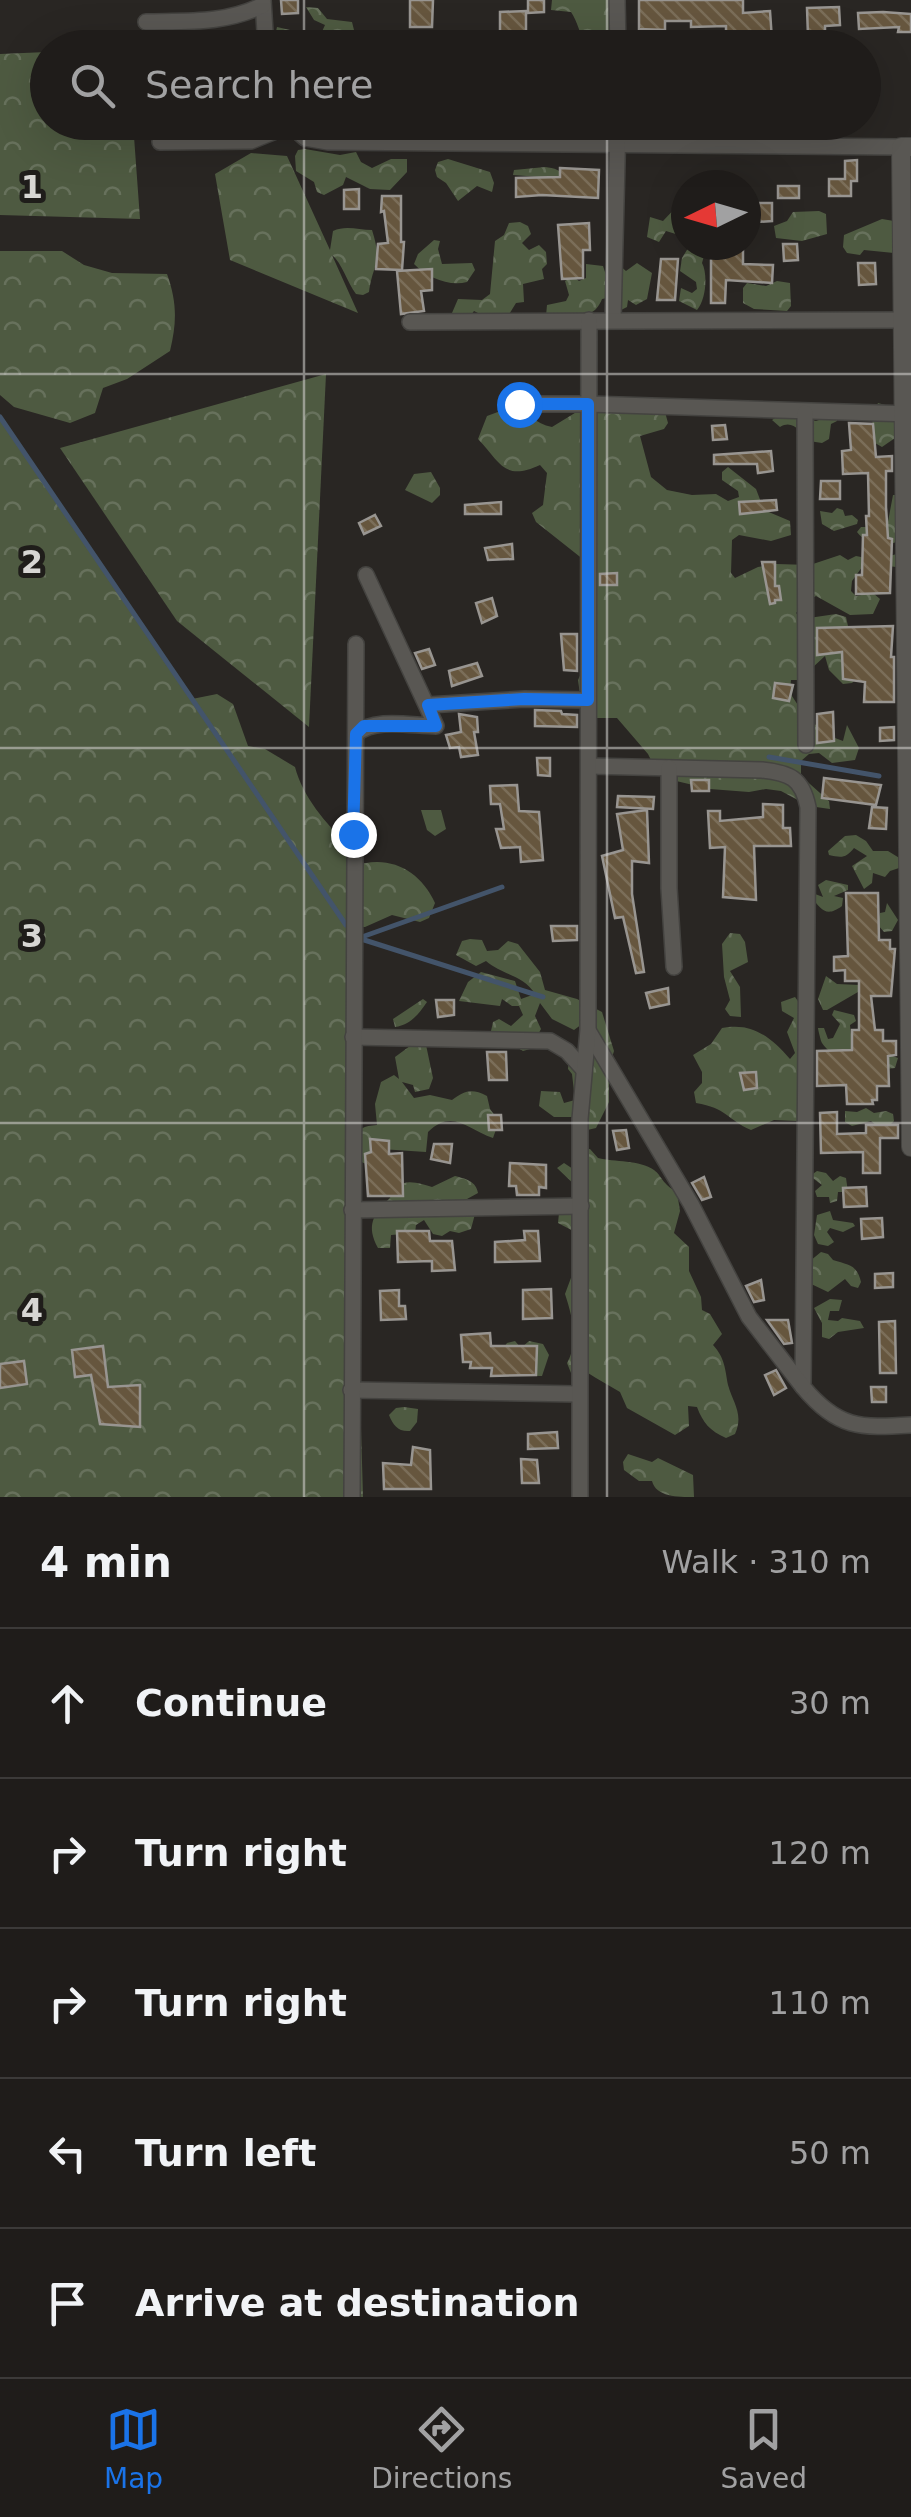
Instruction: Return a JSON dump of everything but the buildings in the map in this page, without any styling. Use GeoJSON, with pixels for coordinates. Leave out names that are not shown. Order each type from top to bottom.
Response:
{"type":"FeatureCollection","features":[{"type":"Feature","properties":{"kind":"street"},"geometry":{"type":"LineString","coordinates":[[618,0],[618,30]]}},
{"type":"Feature","properties":{"kind":"street"},"geometry":{"type":"LineString","coordinates":[[146,22],[208,21],[244,14],[263,2],[265,30]]}},
{"type":"Feature","properties":{"kind":"street"},"geometry":{"type":"LineString","coordinates":[[160,142],[254,140]]}},
{"type":"Feature","properties":{"kind":"street"},"geometry":{"type":"LineString","coordinates":[[316,140],[906,147],[911,1147]]}},
{"type":"Feature","properties":{"kind":"street"},"geometry":{"type":"LineString","coordinates":[[613,320],[618,140]]}},
{"type":"Feature","properties":{"kind":"street"},"geometry":{"type":"LineString","coordinates":[[580,1497],[580,1119],[588,1030],[589,320]]}},
{"type":"Feature","properties":{"kind":"street"},"geometry":{"type":"LineString","coordinates":[[410,322],[904,320]]}},
{"type":"Feature","properties":{"kind":"street"},"geometry":{"type":"LineString","coordinates":[[519,404],[908,414]]}},
{"type":"Feature","properties":{"kind":"street"},"geometry":{"type":"LineString","coordinates":[[805,413],[806,745]]}},
{"type":"Feature","properties":{"kind":"street"},"geometry":{"type":"LineString","coordinates":[[356,734],[364,726],[376,724],[436,726],[366,575]]}},
{"type":"Feature","properties":{"kind":"street"},"geometry":{"type":"LineString","coordinates":[[352,1497],[356,644]]}},
{"type":"Feature","properties":{"kind":"street"},"geometry":{"type":"LineString","coordinates":[[428,705],[588,700]]}},
{"type":"Feature","properties":{"kind":"street"},"geometry":{"type":"LineString","coordinates":[[588,766],[785,773],[804,788],[808,807],[803,1387]]}},
{"type":"Feature","properties":{"kind":"street"},"geometry":{"type":"LineString","coordinates":[[670,768],[668,888],[674,967]]}},
{"type":"Feature","properties":{"kind":"street"},"geometry":{"type":"LineString","coordinates":[[588,1030],[691,1204],[749,1317],[820,1408],[846,1424],[911,1425]]}},
{"type":"Feature","properties":{"kind":"street"},"geometry":{"type":"LineString","coordinates":[[352,1037],[550,1041],[567,1050],[584,1070]]}},
{"type":"Feature","properties":{"kind":"street"},"geometry":{"type":"LineString","coordinates":[[352,1210],[581,1206]]}},
{"type":"Feature","properties":{"kind":"street"},"geometry":{"type":"LineString","coordinates":[[350,1390],[578,1394]]}},
{"type":"Feature","properties":{"kind":"green space"},"geometry":{"type":"Polygon","coordinates":[[[552,0],[608,0],[613,23],[610,30],[579,30],[571,12],[551,10],[552,0]]]}},
{"type":"Feature","properties":{"kind":"green space"},"geometry":{"type":"Polygon","coordinates":[[[306,7],[318,8],[327,19],[352,22],[354,30],[323,30],[325,25],[314,20],[306,7]]]}},
{"type":"Feature","properties":{"kind":"green space"},"geometry":{"type":"Polygon","coordinates":[[[30,53],[30,140],[134,140],[140,219],[0,215],[0,54],[30,53]]]}},
{"type":"Feature","properties":{"kind":"green space"},"geometry":{"type":"Polygon","coordinates":[[[298,150],[340,155],[356,152],[361,162],[372,168],[391,159],[407,159],[407,172],[390,190],[370,189],[346,177],[343,185],[324,195],[317,192],[314,182],[296,171],[295,156],[298,150]]]}},
{"type":"Feature","properties":{"kind":"green space"},"geometry":{"type":"Polygon","coordinates":[[[251,153],[287,156],[330,250],[333,231],[372,230],[377,257],[369,292],[356,294],[332,255],[358,313],[230,260],[215,174],[251,153]]]}},
{"type":"Feature","properties":{"kind":"green space"},"geometry":{"type":"Polygon","coordinates":[[[448,159],[490,172],[492,192],[477,186],[458,201],[435,170],[438,162],[448,159]]]}},
{"type":"Feature","properties":{"kind":"green space"},"geometry":{"type":"Polygon","coordinates":[[[514,170],[557,170],[566,179],[513,175],[514,170]]]}},
{"type":"Feature","properties":{"kind":"green space"},"geometry":{"type":"Polygon","coordinates":[[[793,212],[826,214],[827,234],[802,241],[776,238],[774,226],[787,221],[793,212]]]}},
{"type":"Feature","properties":{"kind":"green space"},"geometry":{"type":"Polygon","coordinates":[[[671,213],[671,233],[666,231],[659,242],[647,237],[650,217],[663,221],[671,213]]]}},
{"type":"Feature","properties":{"kind":"green space"},"geometry":{"type":"Polygon","coordinates":[[[882,219],[900,222],[894,253],[847,253],[844,235],[882,219]]]}},
{"type":"Feature","properties":{"kind":"green space"},"geometry":{"type":"Polygon","coordinates":[[[509,223],[528,226],[531,234],[522,243],[529,250],[539,245],[546,252],[544,279],[523,284],[524,302],[516,303],[508,316],[484,316],[474,311],[454,317],[458,299],[482,300],[490,294],[495,241],[504,235],[509,223]]]}},
{"type":"Feature","properties":{"kind":"green space"},"geometry":{"type":"Polygon","coordinates":[[[434,240],[440,241],[442,264],[472,263],[475,270],[467,282],[439,280],[414,264],[418,254],[434,240]]]}},
{"type":"Feature","properties":{"kind":"green space"},"geometry":{"type":"Polygon","coordinates":[[[0,251],[62,251],[84,265],[112,273],[167,274],[175,312],[170,351],[127,379],[103,388],[95,413],[70,423],[14,407],[0,395],[0,251]]]}},
{"type":"Feature","properties":{"kind":"green space"},"geometry":{"type":"Polygon","coordinates":[[[682,260],[703,260],[704,294],[697,310],[679,301],[681,288],[692,293],[697,289],[696,282],[680,271],[682,260]]]}},
{"type":"Feature","properties":{"kind":"green space"},"geometry":{"type":"Polygon","coordinates":[[[637,263],[652,273],[647,299],[636,305],[628,300],[627,307],[619,311],[607,298],[586,315],[546,316],[547,305],[566,301],[569,295],[565,281],[572,276],[579,281],[586,278],[586,264],[603,266],[606,275],[619,265],[626,271],[637,263]]]}},
{"type":"Feature","properties":{"kind":"green space"},"geometry":{"type":"Polygon","coordinates":[[[777,281],[790,283],[791,306],[787,311],[754,309],[743,303],[747,283],[766,286],[777,281]]]}},
{"type":"Feature","properties":{"kind":"green space"},"geometry":{"type":"Polygon","coordinates":[[[326,374],[309,727],[177,621],[60,448],[326,374]]]}},
{"type":"Feature","properties":{"kind":"green space"},"geometry":{"type":"Polygon","coordinates":[[[878,403],[885,405],[898,423],[895,438],[882,447],[875,443],[873,433],[878,403]]]}},
{"type":"Feature","properties":{"kind":"green space"},"geometry":{"type":"Polygon","coordinates":[[[511,407],[552,427],[583,408],[665,412],[668,423],[664,429],[640,436],[651,477],[667,490],[716,494],[728,501],[739,497],[738,491],[722,480],[722,472],[728,467],[756,489],[764,510],[790,521],[791,535],[771,541],[739,535],[732,540],[731,573],[735,578],[776,564],[810,565],[840,555],[848,560],[856,556],[876,560],[900,553],[902,563],[896,567],[865,563],[852,581],[851,591],[856,596],[873,593],[880,599],[873,614],[850,615],[816,596],[796,613],[802,619],[836,614],[846,617],[859,676],[852,683],[843,684],[829,670],[825,656],[799,680],[791,680],[790,693],[807,719],[815,725],[824,719],[827,735],[843,741],[847,725],[859,748],[855,760],[832,763],[819,753],[809,754],[801,761],[801,776],[829,801],[830,809],[809,806],[781,791],[710,789],[672,780],[656,770],[648,754],[617,718],[596,718],[582,709],[578,680],[584,667],[584,560],[536,522],[532,513],[543,505],[547,473],[540,465],[510,470],[478,439],[487,416],[511,407]]]}},
{"type":"Feature","properties":{"kind":"green space"},"geometry":{"type":"Polygon","coordinates":[[[827,412],[837,415],[837,421],[831,424],[829,439],[822,443],[809,441],[793,426],[780,427],[772,420],[783,413],[816,421],[827,412]]]}},
{"type":"Feature","properties":{"kind":"green space"},"geometry":{"type":"Polygon","coordinates":[[[0,417],[192,699],[217,694],[233,704],[248,746],[265,749],[295,767],[316,809],[348,844],[352,867],[378,862],[401,867],[421,881],[435,903],[429,918],[420,922],[392,915],[365,927],[346,926],[352,1140],[362,1128],[377,1125],[375,1104],[381,1082],[394,1075],[399,1079],[395,1057],[410,1046],[426,1045],[433,1078],[429,1089],[415,1092],[413,1085],[402,1082],[414,1098],[430,1095],[452,1100],[477,1092],[487,1096],[499,1121],[493,1138],[453,1121],[437,1125],[428,1132],[426,1152],[381,1149],[366,1164],[357,1160],[353,1151],[363,1497],[0,1497],[0,417]]]}},
{"type":"Feature","properties":{"kind":"green space"},"geometry":{"type":"Polygon","coordinates":[[[431,472],[440,488],[440,495],[432,503],[405,490],[414,474],[431,472]]]}},
{"type":"Feature","properties":{"kind":"green space"},"geometry":{"type":"Polygon","coordinates":[[[893,495],[899,495],[899,541],[889,544],[865,539],[857,532],[861,527],[887,527],[893,495]]]}},
{"type":"Feature","properties":{"kind":"green space"},"geometry":{"type":"Polygon","coordinates":[[[837,508],[845,516],[852,515],[857,524],[834,531],[822,524],[820,511],[832,513],[837,508]]]}},
{"type":"Feature","properties":{"kind":"green space"},"geometry":{"type":"Polygon","coordinates":[[[421,810],[441,810],[446,829],[435,836],[427,830],[421,810]]]}},
{"type":"Feature","properties":{"kind":"green space"},"geometry":{"type":"Polygon","coordinates":[[[856,835],[873,851],[888,851],[901,859],[899,868],[885,877],[873,873],[872,883],[864,889],[852,866],[867,856],[854,848],[841,857],[829,855],[828,851],[845,836],[856,835]]]}},
{"type":"Feature","properties":{"kind":"green space"},"geometry":{"type":"Polygon","coordinates":[[[826,880],[848,885],[848,890],[834,896],[843,898],[842,906],[828,912],[812,898],[815,894],[823,897],[818,885],[826,880]]]}},
{"type":"Feature","properties":{"kind":"green space"},"geometry":{"type":"Polygon","coordinates":[[[887,903],[898,920],[892,931],[884,932],[878,925],[887,903]]]}},
{"type":"Feature","properties":{"kind":"green space"},"geometry":{"type":"Polygon","coordinates":[[[730,933],[740,934],[745,942],[748,962],[730,971],[740,987],[741,1017],[730,1016],[725,1009],[730,1000],[722,944],[730,933]]]}},
{"type":"Feature","properties":{"kind":"green space"},"geometry":{"type":"Polygon","coordinates":[[[482,940],[487,951],[498,950],[508,941],[518,944],[540,972],[545,990],[577,999],[602,1012],[614,1051],[609,1067],[609,1102],[596,1128],[583,1131],[575,1117],[554,1117],[539,1106],[541,1091],[560,1092],[564,1103],[575,1100],[569,1058],[577,1053],[582,1024],[574,1030],[552,1019],[540,1003],[535,1016],[541,1029],[530,1049],[523,1051],[491,1031],[493,1022],[499,1019],[511,1026],[523,1015],[519,1006],[502,999],[500,1006],[459,1001],[468,982],[481,972],[515,981],[521,999],[535,994],[525,983],[486,961],[476,966],[456,955],[462,941],[482,940]]]}},
{"type":"Feature","properties":{"kind":"green space"},"geometry":{"type":"Polygon","coordinates":[[[826,976],[837,984],[859,985],[858,992],[823,1010],[818,999],[826,976]]]}},
{"type":"Feature","properties":{"kind":"green space"},"geometry":{"type":"Polygon","coordinates":[[[795,997],[800,1004],[797,1121],[774,1120],[751,1130],[720,1111],[696,1103],[694,1092],[702,1083],[702,1072],[693,1055],[711,1044],[722,1028],[752,1029],[776,1044],[790,1059],[795,1053],[787,1032],[794,1018],[782,1011],[781,1002],[795,997]]]}},
{"type":"Feature","properties":{"kind":"green space"},"geometry":{"type":"Polygon","coordinates":[[[423,999],[427,1002],[417,1015],[395,1027],[393,1019],[423,999]]]}},
{"type":"Feature","properties":{"kind":"green space"},"geometry":{"type":"Polygon","coordinates":[[[834,1010],[854,1015],[851,1035],[884,1060],[890,1055],[898,1058],[895,1068],[855,1064],[827,1049],[818,1028],[824,1028],[828,1039],[833,1038],[840,1024],[832,1015],[834,1010]]]}},
{"type":"Feature","properties":{"kind":"green space"},"geometry":{"type":"Polygon","coordinates":[[[866,1108],[874,1113],[893,1114],[894,1121],[879,1128],[871,1121],[852,1126],[845,1122],[845,1111],[866,1108]]]}},
{"type":"Feature","properties":{"kind":"green space"},"geometry":{"type":"Polygon","coordinates":[[[590,1149],[598,1158],[648,1167],[677,1192],[680,1211],[674,1233],[689,1247],[689,1271],[701,1297],[702,1310],[710,1314],[722,1334],[713,1345],[722,1359],[737,1409],[735,1434],[726,1438],[705,1422],[697,1407],[688,1406],[689,1426],[675,1435],[627,1408],[620,1392],[588,1373],[571,1373],[567,1363],[573,1346],[573,1328],[565,1294],[575,1267],[572,1250],[579,1234],[558,1223],[559,1213],[576,1217],[578,1188],[557,1168],[564,1163],[576,1171],[579,1150],[590,1149]]]}},
{"type":"Feature","properties":{"kind":"green space"},"geometry":{"type":"Polygon","coordinates":[[[817,1171],[826,1173],[833,1181],[840,1176],[846,1178],[848,1192],[838,1192],[837,1201],[830,1203],[829,1197],[817,1197],[815,1191],[822,1185],[810,1176],[817,1171]]]}},
{"type":"Feature","properties":{"kind":"green space"},"geometry":{"type":"Polygon","coordinates":[[[455,1176],[470,1181],[477,1189],[478,1193],[467,1199],[475,1214],[471,1229],[442,1236],[433,1234],[424,1220],[416,1225],[415,1233],[391,1235],[390,1248],[378,1248],[372,1233],[373,1221],[397,1186],[411,1182],[432,1187],[455,1176]]]}},
{"type":"Feature","properties":{"kind":"green space"},"geometry":{"type":"Polygon","coordinates":[[[830,1211],[833,1220],[855,1226],[843,1232],[830,1228],[827,1232],[834,1242],[828,1246],[818,1244],[814,1235],[817,1215],[830,1211]]]}},
{"type":"Feature","properties":{"kind":"green space"},"geometry":{"type":"Polygon","coordinates":[[[821,1252],[854,1268],[861,1282],[858,1288],[845,1279],[828,1292],[807,1282],[810,1261],[821,1252]]]}},
{"type":"Feature","properties":{"kind":"green space"},"geometry":{"type":"Polygon","coordinates":[[[830,1299],[842,1300],[839,1311],[830,1311],[828,1320],[860,1321],[864,1328],[838,1332],[829,1339],[822,1337],[822,1323],[814,1308],[830,1299]]]}},
{"type":"Feature","properties":{"kind":"green space"},"geometry":{"type":"Polygon","coordinates":[[[515,1341],[521,1348],[529,1341],[543,1344],[549,1355],[542,1376],[524,1372],[502,1350],[515,1341]]]}},
{"type":"Feature","properties":{"kind":"green space"},"geometry":{"type":"Polygon","coordinates":[[[404,1407],[418,1409],[417,1422],[410,1431],[396,1427],[389,1415],[404,1407]]]}},
{"type":"Feature","properties":{"kind":"green space"},"geometry":{"type":"Polygon","coordinates":[[[628,1454],[652,1462],[658,1458],[693,1475],[694,1497],[668,1495],[652,1481],[639,1481],[624,1470],[628,1454]]]}},
{"type":"Feature","properties":{"kind":"waterway"},"geometry":{"type":"LineString","coordinates":[[0,417],[346,925]]}},
{"type":"Feature","properties":{"kind":"waterway"},"geometry":{"type":"LineString","coordinates":[[769,757],[879,776]]}},
{"type":"Feature","properties":{"kind":"waterway"},"geometry":{"type":"LineString","coordinates":[[359,938],[502,887]]}},
{"type":"Feature","properties":{"kind":"waterway"},"geometry":{"type":"LineString","coordinates":[[358,938],[543,997]]}},
{"type":"Feature","properties":{"kind":"route"},"geometry":{"type":"LineString","coordinates":[[353,834],[356,734],[364,726],[436,726],[428,705],[588,700],[588,404],[519,404]]}}]}
